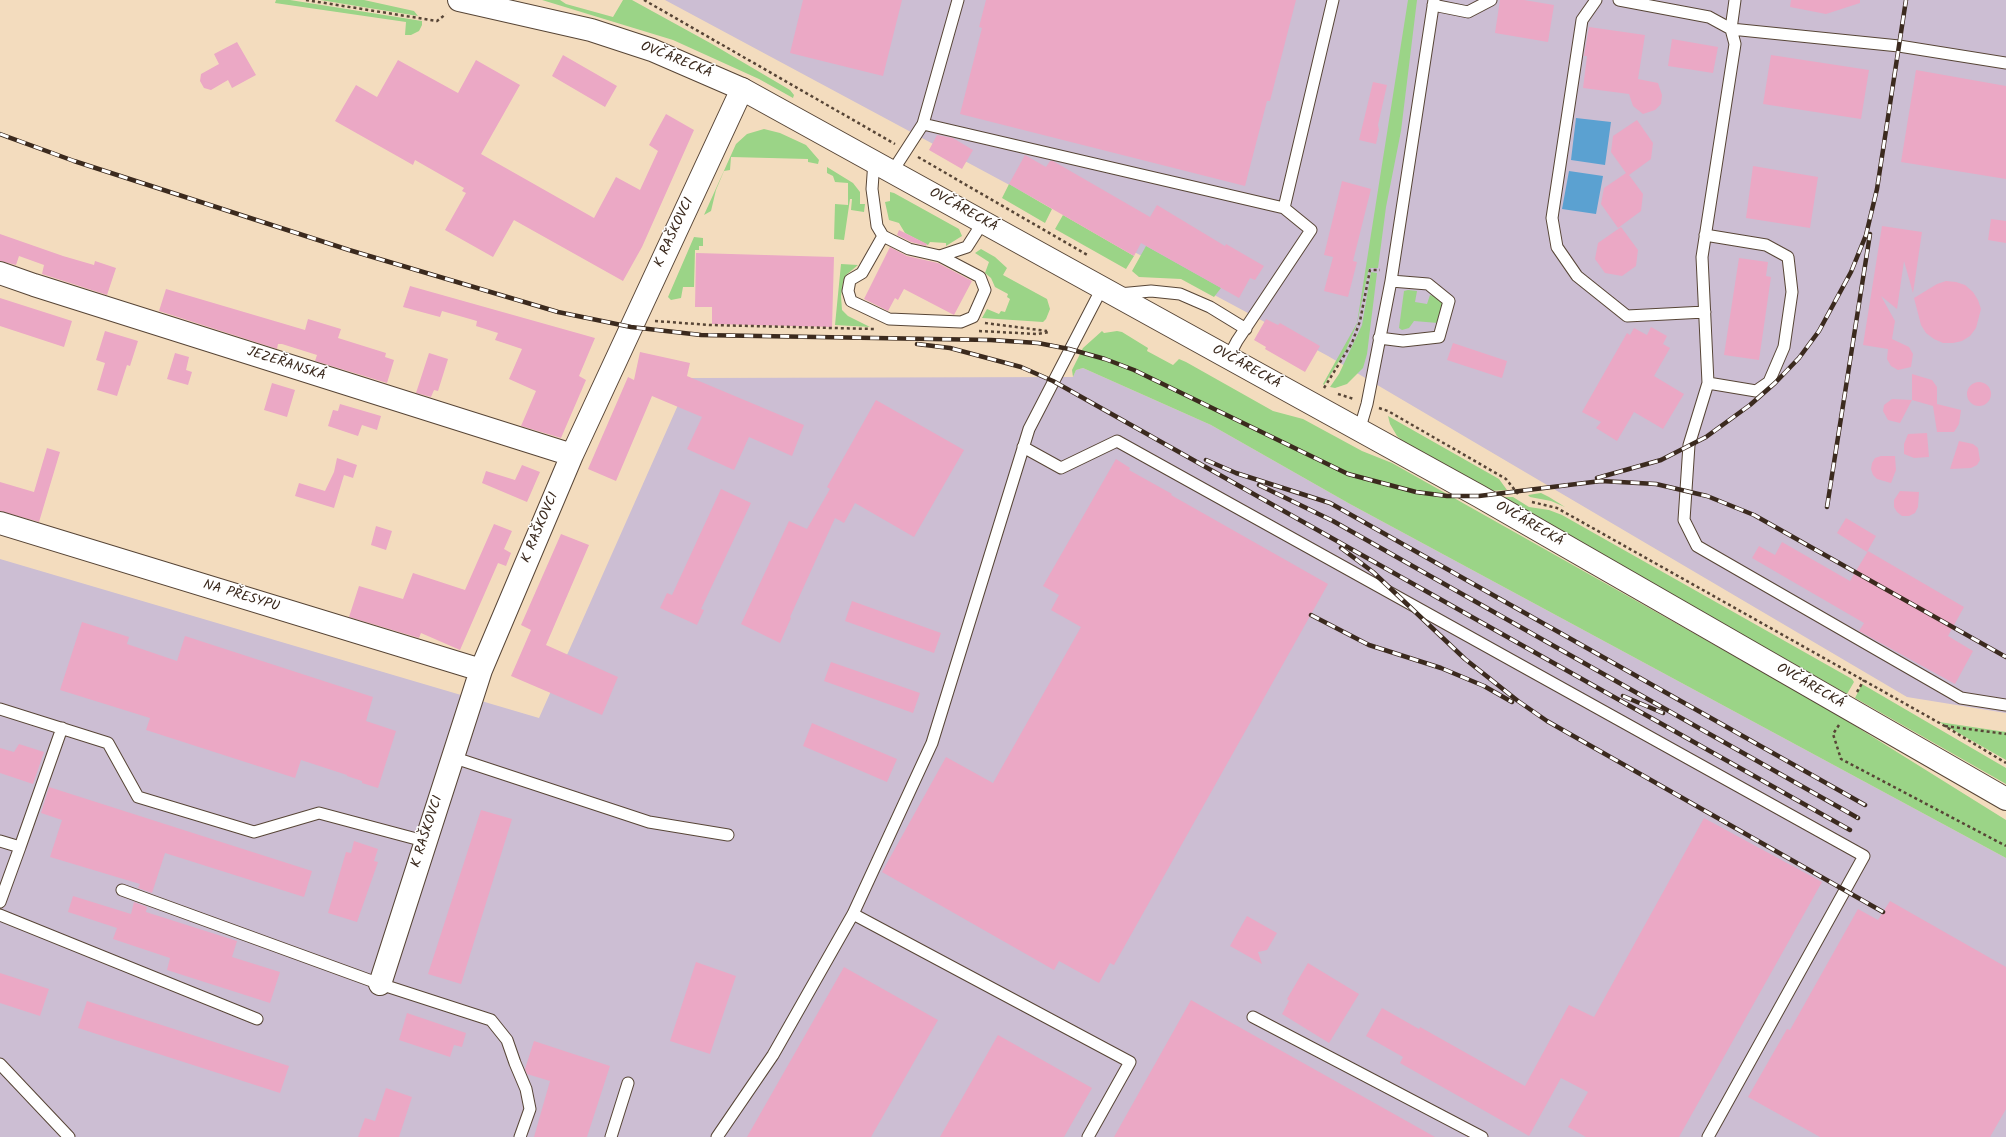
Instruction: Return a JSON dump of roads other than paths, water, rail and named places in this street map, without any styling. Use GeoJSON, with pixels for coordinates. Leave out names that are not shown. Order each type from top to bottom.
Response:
{"type":"FeatureCollection","features":[{"type":"Feature","properties":{"kind":"street","name":"OVČÁRECKÁ"},"geometry":{"type":"LineString","coordinates":[[462,0],[591,30],[645,47],[742,88],[1359,431],[1479,496],[2006,799]]}},
{"type":"Feature","properties":{"kind":"street","name":"K RAŠKOVCI"},"geometry":{"type":"LineString","coordinates":[[380,984],[424,841],[481,670],[572,455],[742,88]]}},
{"type":"Feature","properties":{"kind":"street","name":"JEZEŘANSKÁ"},"geometry":{"type":"LineString","coordinates":[[0,273],[41,288],[572,455]]}},
{"type":"Feature","properties":{"kind":"street","name":"NA PŘESYPU"},"geometry":{"type":"LineString","coordinates":[[0,523],[481,670]]}},
{"type":"Feature","properties":{"kind":"lane"},"geometry":{"type":"LineString","coordinates":[[884,236],[862,273],[850,280],[848,291],[851,301],[889,319],[961,322],[973,317],[985,290],[980,277],[940,256],[909,249],[884,236],[877,226],[872,189],[883,166],[906,150],[923,124],[958,0]]}},
{"type":"Feature","properties":{"kind":"lane"},"geometry":{"type":"LineString","coordinates":[[1284,208],[1333,0]]}},
{"type":"Feature","properties":{"kind":"lane"},"geometry":{"type":"LineString","coordinates":[[1359,431],[1366,404],[1392,276],[1434,3],[1468,12],[1490,0]]}},
{"type":"Feature","properties":{"kind":"lane"},"geometry":{"type":"LineString","coordinates":[[1596,0],[1582,20],[1552,218],[1557,247],[1577,276],[1627,316],[1705,312]]}},
{"type":"Feature","properties":{"kind":"lane"},"geometry":{"type":"LineString","coordinates":[[1619,0],[1708,17],[1731,29],[1899,46],[2006,63]]}},
{"type":"Feature","properties":{"kind":"lane"},"geometry":{"type":"LineString","coordinates":[[1735,0],[1731,29],[1735,44],[1702,257],[1708,383],[1689,445],[1684,520],[1697,546],[1961,698],[2006,705]]}},
{"type":"Feature","properties":{"kind":"lane"},"geometry":{"type":"LineString","coordinates":[[923,124],[1284,208],[1312,230],[1246,328],[1228,358]]}},
{"type":"Feature","properties":{"kind":"lane"},"geometry":{"type":"LineString","coordinates":[[940,256],[967,247],[983,222]]}},
{"type":"Feature","properties":{"kind":"lane"},"geometry":{"type":"LineString","coordinates":[[1705,235],[1766,245],[1788,257],[1792,292],[1784,347],[1769,382],[1756,391],[1708,383]]}},
{"type":"Feature","properties":{"kind":"lane"},"geometry":{"type":"LineString","coordinates":[[1379,338],[1403,341],[1439,337],[1449,301],[1428,284],[1392,276]]}},
{"type":"Feature","properties":{"kind":"lane"},"geometry":{"type":"LineString","coordinates":[[718,1137],[774,1055],[853,914],[932,743],[1029,429],[1053,381],[1108,291],[1151,291],[1180,294],[1210,307],[1246,328]]}},
{"type":"Feature","properties":{"kind":"lane"},"geometry":{"type":"LineString","coordinates":[[1023,447],[1062,468],[1117,441],[1864,856],[1708,1137]]}},
{"type":"Feature","properties":{"kind":"lane"},"geometry":{"type":"LineString","coordinates":[[0,708],[108,743],[138,797],[254,832],[319,813],[424,841]]}},
{"type":"Feature","properties":{"kind":"lane"},"geometry":{"type":"LineString","coordinates":[[0,902],[62,728]]}},
{"type":"Feature","properties":{"kind":"lane"},"geometry":{"type":"LineString","coordinates":[[452,757],[649,822],[728,835]]}},
{"type":"Feature","properties":{"kind":"lane"},"geometry":{"type":"LineString","coordinates":[[0,841],[20,847]]}},
{"type":"Feature","properties":{"kind":"lane"},"geometry":{"type":"LineString","coordinates":[[122,890],[380,984],[491,1020],[507,1040],[514,1063],[526,1089],[530,1109],[520,1137]]}},
{"type":"Feature","properties":{"kind":"lane"},"geometry":{"type":"LineString","coordinates":[[853,914],[1130,1062],[1088,1137]]}},
{"type":"Feature","properties":{"kind":"lane"},"geometry":{"type":"LineString","coordinates":[[0,915],[257,1019]]}},
{"type":"Feature","properties":{"kind":"lane"},"geometry":{"type":"LineString","coordinates":[[1253,1017],[1482,1137]]}},
{"type":"Feature","properties":{"kind":"lane"},"geometry":{"type":"LineString","coordinates":[[0,1064],[69,1137]]}},
{"type":"Feature","properties":{"kind":"lane"},"geometry":{"type":"LineString","coordinates":[[611,1137],[628,1083]]}},
{"type":"Feature","properties":{"kind":"water"},"geometry":{"type":"Polygon","coordinates":[[[1576,118],[1611,122],[1605,165],[1571,160],[1576,118]]]}},
{"type":"Feature","properties":{"kind":"water"},"geometry":{"type":"Polygon","coordinates":[[[1569,171],[1603,176],[1596,214],[1562,209],[1569,171]]]}},
{"type":"Feature","properties":{"kind":"railway"},"geometry":{"type":"LineString","coordinates":[[1597,478],[1661,460],[1706,437],[1750,405],[1775,383],[1799,358],[1819,331],[1851,272],[1866,235],[1877,189],[1906,0]]}},
{"type":"Feature","properties":{"kind":"railway"},"geometry":{"type":"LineString","coordinates":[[0,134],[74,161],[349,250],[558,312],[631,327],[701,335],[991,340],[1038,343],[1069,349],[1105,359],[1134,370],[1348,474],[1416,492],[1447,496],[1479,496],[1601,481],[1656,484],[1707,496],[1754,515],[2006,657]]}},
{"type":"Feature","properties":{"kind":"railway"},"geometry":{"type":"LineString","coordinates":[[1827,507],[1870,234]]}},
{"type":"Feature","properties":{"kind":"railway"},"geometry":{"type":"LineString","coordinates":[[917,344],[950,348],[1021,367],[1053,381],[1850,830]]}},
{"type":"Feature","properties":{"kind":"railway"},"geometry":{"type":"LineString","coordinates":[[1206,460],[1236,473],[1330,503],[1865,805]]}},
{"type":"Feature","properties":{"kind":"railway"},"geometry":{"type":"LineString","coordinates":[[1259,485],[1333,521],[1858,818]]}},
{"type":"Feature","properties":{"kind":"railway"},"geometry":{"type":"LineString","coordinates":[[1341,548],[1373,572],[1465,659],[1518,701],[1547,721],[1883,912]]}},
{"type":"Feature","properties":{"kind":"railway"},"geometry":{"type":"LineString","coordinates":[[1311,615],[1369,645],[1441,668],[1484,686],[1512,702]]}},
{"type":"Feature","properties":{"kind":"railway"},"geometry":{"type":"LineString","coordinates":[[1623,696],[1663,713]]}}]}
